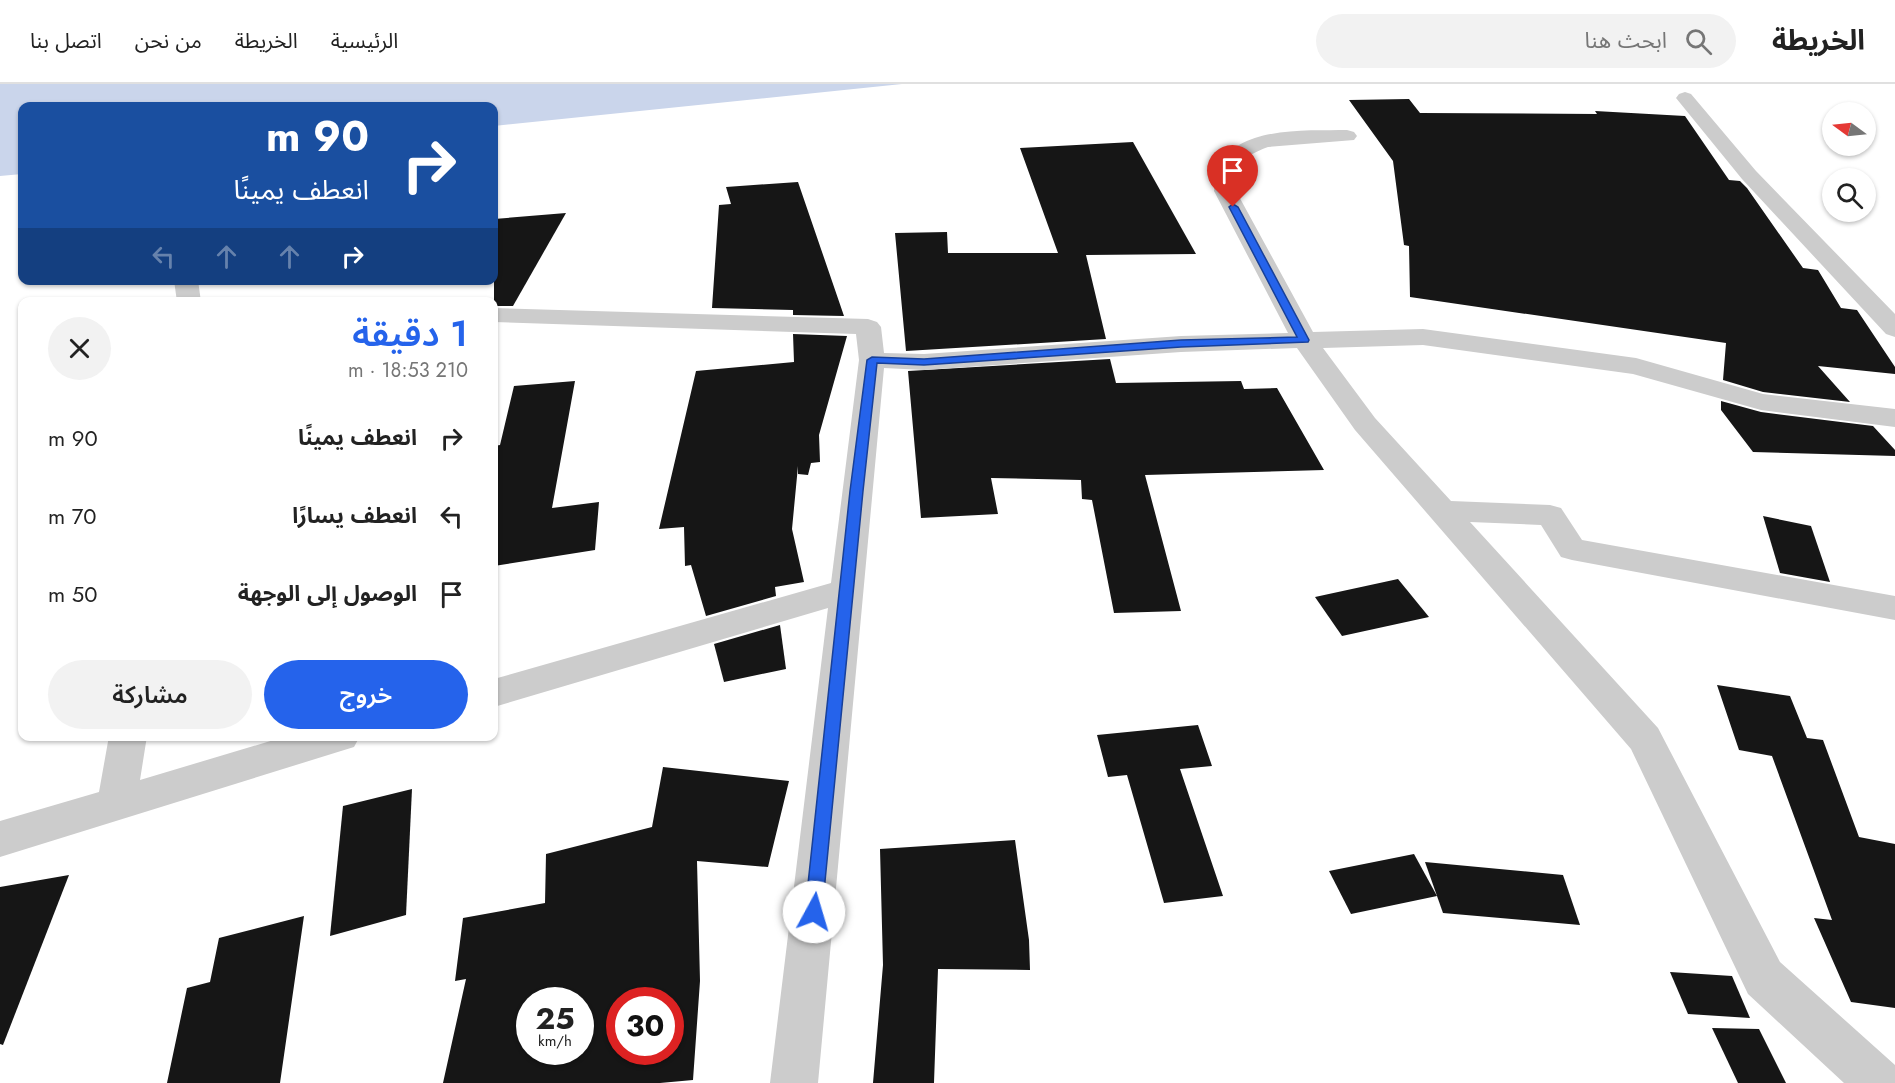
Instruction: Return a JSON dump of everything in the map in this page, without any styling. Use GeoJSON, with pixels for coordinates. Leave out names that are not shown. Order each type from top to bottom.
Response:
{"type":"FeatureCollection","features":[{"type":"Feature","properties":{"kind":"street"},"geometry":{"type":"LineString","coordinates":[[1684,98],[1749,175],[1895,328]]}},
{"type":"Feature","properties":{"kind":"street"},"geometry":{"type":"LineString","coordinates":[[1347,136],[1274,139],[1241,150],[1229,167],[1225,191],[1304,340],[1365,424],[1645,739],[1764,978],[1879,1083]]}},
{"type":"Feature","properties":{"kind":"street"},"geometry":{"type":"LineString","coordinates":[[498,315],[868,327],[872,360],[794,1083]]}},
{"type":"Feature","properties":{"kind":"street"},"geometry":{"type":"LineString","coordinates":[[872,360],[924,362],[1181,344],[1423,337],[1636,366],[1761,402],[1895,418]]}},
{"type":"Feature","properties":{"kind":"street"},"geometry":{"type":"LineString","coordinates":[[1444,512],[1551,515],[1572,549],[1895,608]]}},
{"type":"Feature","properties":{"kind":"street"},"geometry":{"type":"LineString","coordinates":[[498,692],[846,591]]}},
{"type":"Feature","properties":{"kind":"street"},"geometry":{"type":"LineString","coordinates":[[117,803],[127,741]]}},
{"type":"Feature","properties":{"kind":"street"},"geometry":{"type":"LineString","coordinates":[[0,839],[324,741]]}},
{"type":"Feature","properties":{"kind":"water"},"geometry":{"type":"Polygon","coordinates":[[[0,84],[902,84],[498,126],[498,102],[18,102],[18,174],[0,176],[0,84]]]}},
{"type":"Feature","properties":{"kind":"building"},"geometry":{"type":"Polygon","coordinates":[[[1409,99],[1420,113],[1597,114],[1595,111],[1685,116],[1729,180],[1740,181],[1747,188],[1803,268],[1818,270],[1841,308],[1857,310],[1895,367],[1895,374],[1818,366],[1850,402],[1763,392],[1723,380],[1726,343],[1410,297],[1409,246],[1404,245],[1393,161],[1349,100],[1409,99]]]}},
{"type":"Feature","properties":{"kind":"building"},"geometry":{"type":"Polygon","coordinates":[[[1133,142],[1196,254],[1086,255],[1106,339],[906,351],[895,233],[947,232],[948,253],[1058,253],[1020,148],[1133,142]]]}},
{"type":"Feature","properties":{"kind":"building"},"geometry":{"type":"Polygon","coordinates":[[[798,182],[844,316],[793,315],[793,310],[712,308],[719,205],[731,204],[726,187],[798,182]]]}},
{"type":"Feature","properties":{"kind":"building"},"geometry":{"type":"Polygon","coordinates":[[[566,213],[513,306],[498,306],[498,297],[494,297],[494,285],[498,285],[498,219],[566,213]]]}},
{"type":"Feature","properties":{"kind":"building"},"geometry":{"type":"Polygon","coordinates":[[[793,334],[847,336],[819,435],[820,462],[811,463],[808,475],[798,474],[798,466],[792,529],[804,582],[775,587],[776,596],[706,616],[691,565],[685,566],[684,527],[659,529],[696,371],[794,362],[793,334]]]}},
{"type":"Feature","properties":{"kind":"building"},"geometry":{"type":"Polygon","coordinates":[[[1110,359],[1116,383],[1241,381],[1244,389],[1277,388],[1324,470],[1145,475],[1181,611],[1114,613],[1092,500],[1082,499],[1081,480],[991,478],[998,514],[921,518],[908,371],[1110,359]]]}},
{"type":"Feature","properties":{"kind":"building"},"geometry":{"type":"Polygon","coordinates":[[[575,381],[552,508],[599,502],[595,550],[498,565],[498,445],[500,445],[514,386],[575,381]]]}},
{"type":"Feature","properties":{"kind":"building"},"geometry":{"type":"Polygon","coordinates":[[[1721,401],[1761,412],[1873,426],[1895,450],[1895,456],[1753,452],[1721,410],[1721,401]]]}},
{"type":"Feature","properties":{"kind":"building"},"geometry":{"type":"Polygon","coordinates":[[[1763,516],[1811,526],[1830,582],[1780,573],[1763,516]]]}},
{"type":"Feature","properties":{"kind":"building"},"geometry":{"type":"Polygon","coordinates":[[[1398,579],[1429,617],[1342,636],[1315,597],[1398,579]]]}},
{"type":"Feature","properties":{"kind":"building"},"geometry":{"type":"Polygon","coordinates":[[[780,625],[786,669],[724,682],[714,644],[780,625]]]}},
{"type":"Feature","properties":{"kind":"building"},"geometry":{"type":"Polygon","coordinates":[[[1717,685],[1790,696],[1807,738],[1823,740],[1859,837],[1895,844],[1895,1008],[1851,1002],[1814,918],[1832,920],[1772,756],[1739,750],[1717,685]]]}},
{"type":"Feature","properties":{"kind":"building"},"geometry":{"type":"Polygon","coordinates":[[[1198,725],[1212,766],[1180,769],[1223,896],[1164,903],[1127,775],[1108,777],[1097,735],[1198,725]]]}},
{"type":"Feature","properties":{"kind":"building"},"geometry":{"type":"Polygon","coordinates":[[[663,767],[789,781],[768,867],[697,861],[700,981],[693,1080],[660,1083],[443,1083],[466,979],[455,981],[463,918],[545,903],[546,854],[652,827],[663,767]]]}},
{"type":"Feature","properties":{"kind":"building"},"geometry":{"type":"Polygon","coordinates":[[[412,789],[406,915],[330,936],[343,806],[412,789]]]}},
{"type":"Feature","properties":{"kind":"building"},"geometry":{"type":"Polygon","coordinates":[[[1015,840],[1029,940],[1030,970],[938,969],[934,1083],[873,1083],[883,965],[880,849],[1015,840]]]}},
{"type":"Feature","properties":{"kind":"building"},"geometry":{"type":"Polygon","coordinates":[[[1414,854],[1437,896],[1351,914],[1329,871],[1414,854]]]}},
{"type":"Feature","properties":{"kind":"building"},"geometry":{"type":"Polygon","coordinates":[[[1425,862],[1563,875],[1580,925],[1443,913],[1425,862]]]}},
{"type":"Feature","properties":{"kind":"building"},"geometry":{"type":"Polygon","coordinates":[[[69,875],[3,1045],[0,1044],[0,887],[69,875]]]}},
{"type":"Feature","properties":{"kind":"building"},"geometry":{"type":"Polygon","coordinates":[[[304,916],[280,1083],[167,1083],[187,988],[210,982],[219,938],[304,916]]]}},
{"type":"Feature","properties":{"kind":"building"},"geometry":{"type":"Polygon","coordinates":[[[1670,972],[1732,976],[1750,1018],[1688,1014],[1670,972]]]}},
{"type":"Feature","properties":{"kind":"building"},"geometry":{"type":"Polygon","coordinates":[[[1712,1028],[1759,1029],[1786,1083],[1738,1083],[1712,1028]]]}},
{"type":"Feature","properties":{"kind":"route"},"geometry":{"type":"LineString","coordinates":[[814,912],[856,491],[872,360],[924,362],[1181,344],[1304,340],[1233,207]]}}]}
